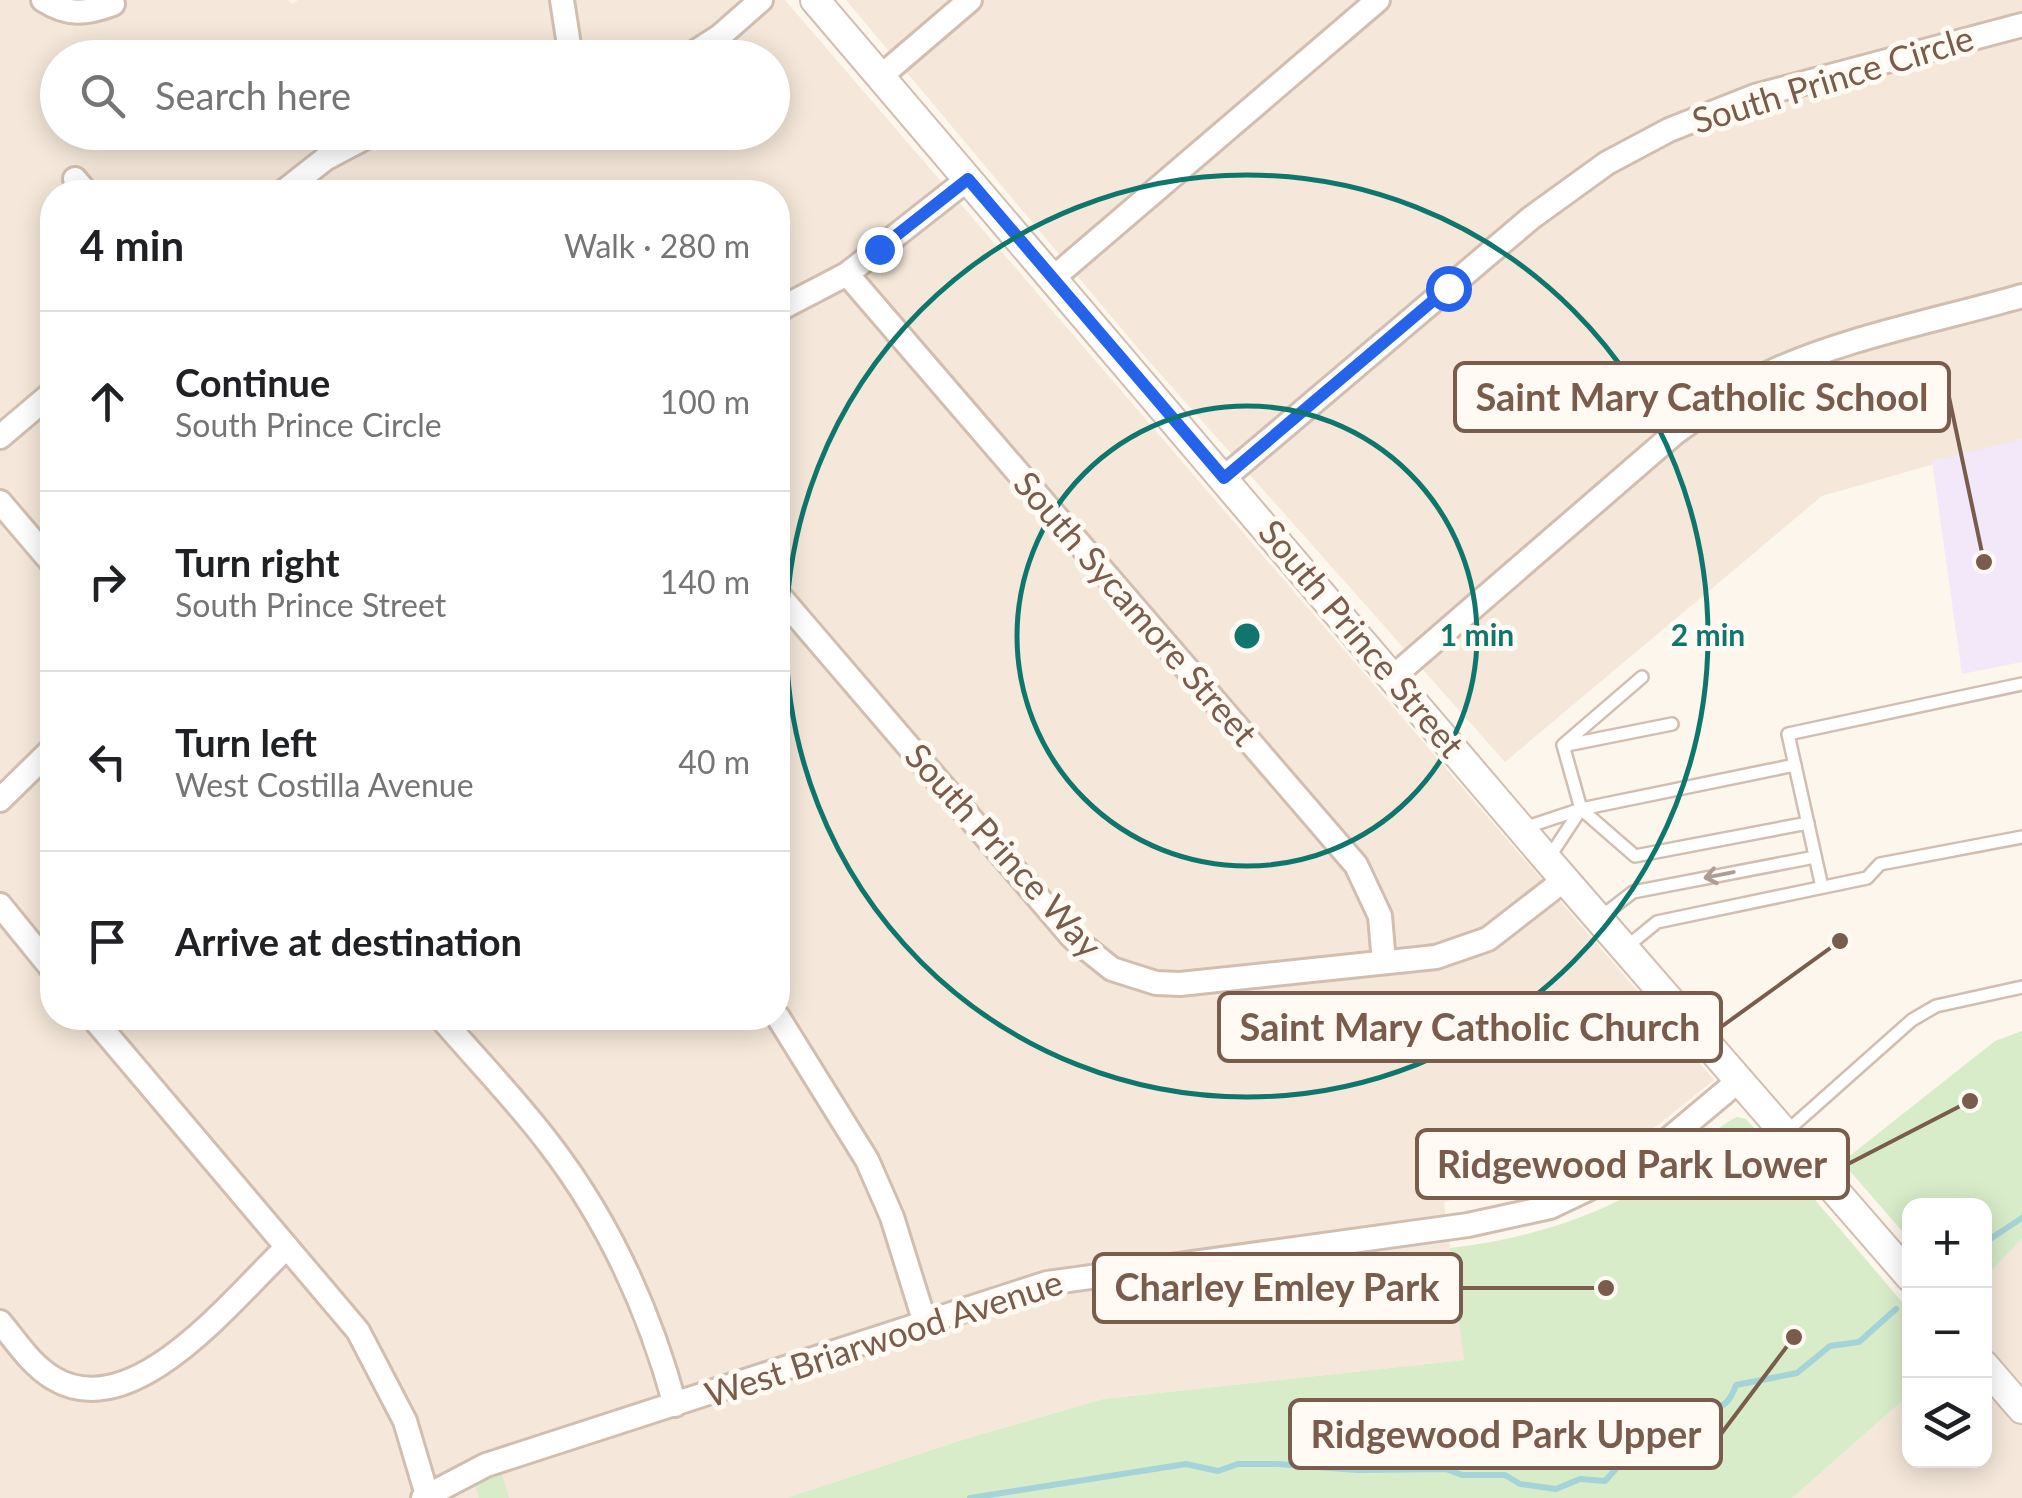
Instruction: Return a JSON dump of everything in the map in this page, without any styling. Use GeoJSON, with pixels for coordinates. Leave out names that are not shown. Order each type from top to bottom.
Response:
{"type":"FeatureCollection","features":[{"type":"Feature","properties":{"kind":"street"},"geometry":{"type":"LineString","coordinates":[[42,0],[61,12],[87,14],[113,4]]}},
{"type":"Feature","properties":{"kind":"street"},"geometry":{"type":"LineString","coordinates":[[562,0],[568,40]]}},
{"type":"Feature","properties":{"kind":"street"},"geometry":{"type":"LineString","coordinates":[[709,40],[761,0]]}},
{"type":"Feature","properties":{"kind":"street","name":"South Prince Street"},"geometry":{"type":"LineString","coordinates":[[815,0],[1556,870],[1902,1268]]}},
{"type":"Feature","properties":{"kind":"street"},"geometry":{"type":"LineString","coordinates":[[880,77],[970,0]]}},
{"type":"Feature","properties":{"kind":"street"},"geometry":{"type":"LineString","coordinates":[[1052,280],[1378,0]]}},
{"type":"Feature","properties":{"kind":"street","name":"South Prince Circle"},"geometry":{"type":"LineString","coordinates":[[1224,478],[1532,218],[1607,163],[1669,130],[1756,96],[2022,26]]}},
{"type":"Feature","properties":{"kind":"street"},"geometry":{"type":"LineString","coordinates":[[299,180],[344,150]]}},
{"type":"Feature","properties":{"kind":"street"},"geometry":{"type":"LineString","coordinates":[[790,304],[847,274],[968,179]]}},
{"type":"Feature","properties":{"kind":"street","name":"South Sycamore Street"},"geometry":{"type":"LineString","coordinates":[[847,274],[1356,866],[1380,916],[1384,962]]}},
{"type":"Feature","properties":{"kind":"street"},"geometry":{"type":"LineString","coordinates":[[1394,676],[1676,433],[1724,397],[1769,373],[1827,352],[2022,296]]}},
{"type":"Feature","properties":{"kind":"street"},"geometry":{"type":"LineString","coordinates":[[0,438],[40,403]]}},
{"type":"Feature","properties":{"kind":"street"},"geometry":{"type":"LineString","coordinates":[[0,502],[40,550]]}},
{"type":"Feature","properties":{"kind":"street","name":"South Prince Way"},"geometry":{"type":"LineString","coordinates":[[790,608],[1072,937],[1103,964],[1134,978],[1180,984],[1436,957],[1488,939],[1556,870]]}},
{"type":"Feature","properties":{"kind":"street"},"geometry":{"type":"LineString","coordinates":[[0,800],[40,761]]}},
{"type":"Feature","properties":{"kind":"street"},"geometry":{"type":"LineString","coordinates":[[0,905],[40,954]]}},
{"type":"Feature","properties":{"kind":"street"},"geometry":{"type":"LineString","coordinates":[[103,1030],[358,1331],[406,1421],[425,1496]]}},
{"type":"Feature","properties":{"kind":"street"},"geometry":{"type":"LineString","coordinates":[[451,1030],[550,1144],[583,1192],[640,1299],[659,1344],[676,1405]]}},
{"type":"Feature","properties":{"kind":"street"},"geometry":{"type":"LineString","coordinates":[[786,1030],[867,1160],[892,1217],[924,1323]]}},
{"type":"Feature","properties":{"kind":"street","name":"West Briarwood Avenue"},"geometry":{"type":"LineString","coordinates":[[425,1496],[486,1466],[1048,1283],[1468,1226],[1550,1207],[1638,1164],[1738,1082]]}},
{"type":"Feature","properties":{"kind":"street"},"geometry":{"type":"LineString","coordinates":[[0,1322],[54,1380],[103,1390],[143,1378],[168,1359],[286,1248]]}},
{"type":"Feature","properties":{"kind":"street"},"geometry":{"type":"LineString","coordinates":[[1992,1373],[2022,1409]]}},
{"type":"Feature","properties":{"kind":"lane"},"geometry":{"type":"LineString","coordinates":[[1563,745],[1642,676]]}},
{"type":"Feature","properties":{"kind":"lane"},"geometry":{"type":"LineString","coordinates":[[1822,887],[1788,734],[2022,684]]}},
{"type":"Feature","properties":{"kind":"lane"},"geometry":{"type":"LineString","coordinates":[[1563,745],[1672,724]]}},
{"type":"Feature","properties":{"kind":"lane"},"geometry":{"type":"LineString","coordinates":[[1563,745],[1581,808],[1635,856],[1808,824]]}},
{"type":"Feature","properties":{"kind":"lane"},"geometry":{"type":"LineString","coordinates":[[1521,829],[1581,808],[1795,765]]}},
{"type":"Feature","properties":{"kind":"lane"},"geometry":{"type":"LineString","coordinates":[[1556,870],[1581,808]]}},
{"type":"Feature","properties":{"kind":"lane"},"geometry":{"type":"LineString","coordinates":[[1624,949],[1657,922],[1867,878],[1880,864],[2022,837]]}},
{"type":"Feature","properties":{"kind":"lane"},"geometry":{"type":"LineString","coordinates":[[1598,918],[1632,892],[1815,857]]}},
{"type":"Feature","properties":{"kind":"lane"},"geometry":{"type":"LineString","coordinates":[[1784,1134],[1912,1020],[1950,1002],[2022,987]]}},
{"type":"Feature","properties":{"kind":"shaded area"},"geometry":{"type":"Polygon","coordinates":[[[0,0],[288,0],[292,4],[298,0],[785,0],[1714,1080],[1619,1156],[1444,1202],[1465,1360],[1103,1399],[786,1498],[0,1498],[0,0]]]}},
{"type":"Feature","properties":{"kind":"shaded area"},"geometry":{"type":"Polygon","coordinates":[[[846,0],[2022,0],[2022,439],[1822,496],[1505,762],[1147,359],[846,0]]]}},
{"type":"Feature","properties":{"kind":"shaded area"},"geometry":{"type":"Polygon","coordinates":[[[2022,439],[2022,662],[1962,674],[1932,461],[2022,439]]]}},
{"type":"Feature","properties":{"kind":"shaded area"},"geometry":{"type":"Polygon","coordinates":[[[2022,1239],[2022,1498],[1792,1498],[1902,1401],[1902,1468],[1992,1468],[1992,1270],[2022,1239]]]}},
{"type":"Feature","properties":{"kind":"green space"},"geometry":{"type":"Polygon","coordinates":[[[2022,1031],[2022,1239],[1992,1270],[1992,1198],[1902,1198],[1902,1231],[1842,1162],[1995,1041],[2022,1031]]]}},
{"type":"Feature","properties":{"kind":"green space"},"geometry":{"type":"Polygon","coordinates":[[[1737,1117],[1746,1119],[1902,1302],[1902,1401],[1792,1498],[786,1498],[1103,1399],[1464,1360],[1450,1248],[1512,1238],[1601,1209],[1657,1180],[1737,1117]]]}},
{"type":"Feature","properties":{"kind":"green space"},"geometry":{"type":"Polygon","coordinates":[[[501,1472],[509,1498],[479,1498],[474,1482],[501,1472]]]}},
{"type":"Feature","properties":{"kind":"waterway"},"geometry":{"type":"LineString","coordinates":[[1992,1238],[2022,1218]]}},
{"type":"Feature","properties":{"kind":"waterway"},"geometry":{"type":"LineString","coordinates":[[970,1498],[1186,1464],[1218,1471],[1238,1464],[1357,1470],[1446,1469],[1462,1475],[1505,1475],[1520,1484],[1556,1489],[1580,1479],[1605,1481],[1651,1430],[1700,1402],[1706,1410],[1722,1406],[1736,1385],[1797,1373],[1830,1346],[1859,1342],[1896,1309]]}},
{"type":"Feature","properties":{"kind":"place","name":"Saint Mary Catholic School"},"geometry":{"type":"Point","coordinates":[1984,562]}},
{"type":"Feature","properties":{"kind":"place","name":"Saint Mary Catholic Church"},"geometry":{"type":"Point","coordinates":[1840,941]}},
{"type":"Feature","properties":{"kind":"place","name":"Ridgewood Park Lower"},"geometry":{"type":"Point","coordinates":[1970,1101]}},
{"type":"Feature","properties":{"kind":"place","name":"Charley Emley Park"},"geometry":{"type":"Point","coordinates":[1606,1288]}},
{"type":"Feature","properties":{"kind":"place","name":"Ridgewood Park Upper"},"geometry":{"type":"Point","coordinates":[1794,1337]}},
{"type":"Feature","properties":{"kind":"route"},"geometry":{"type":"LineString","coordinates":[[879,249],[968,179],[1224,478],[1448,288]]}}]}
